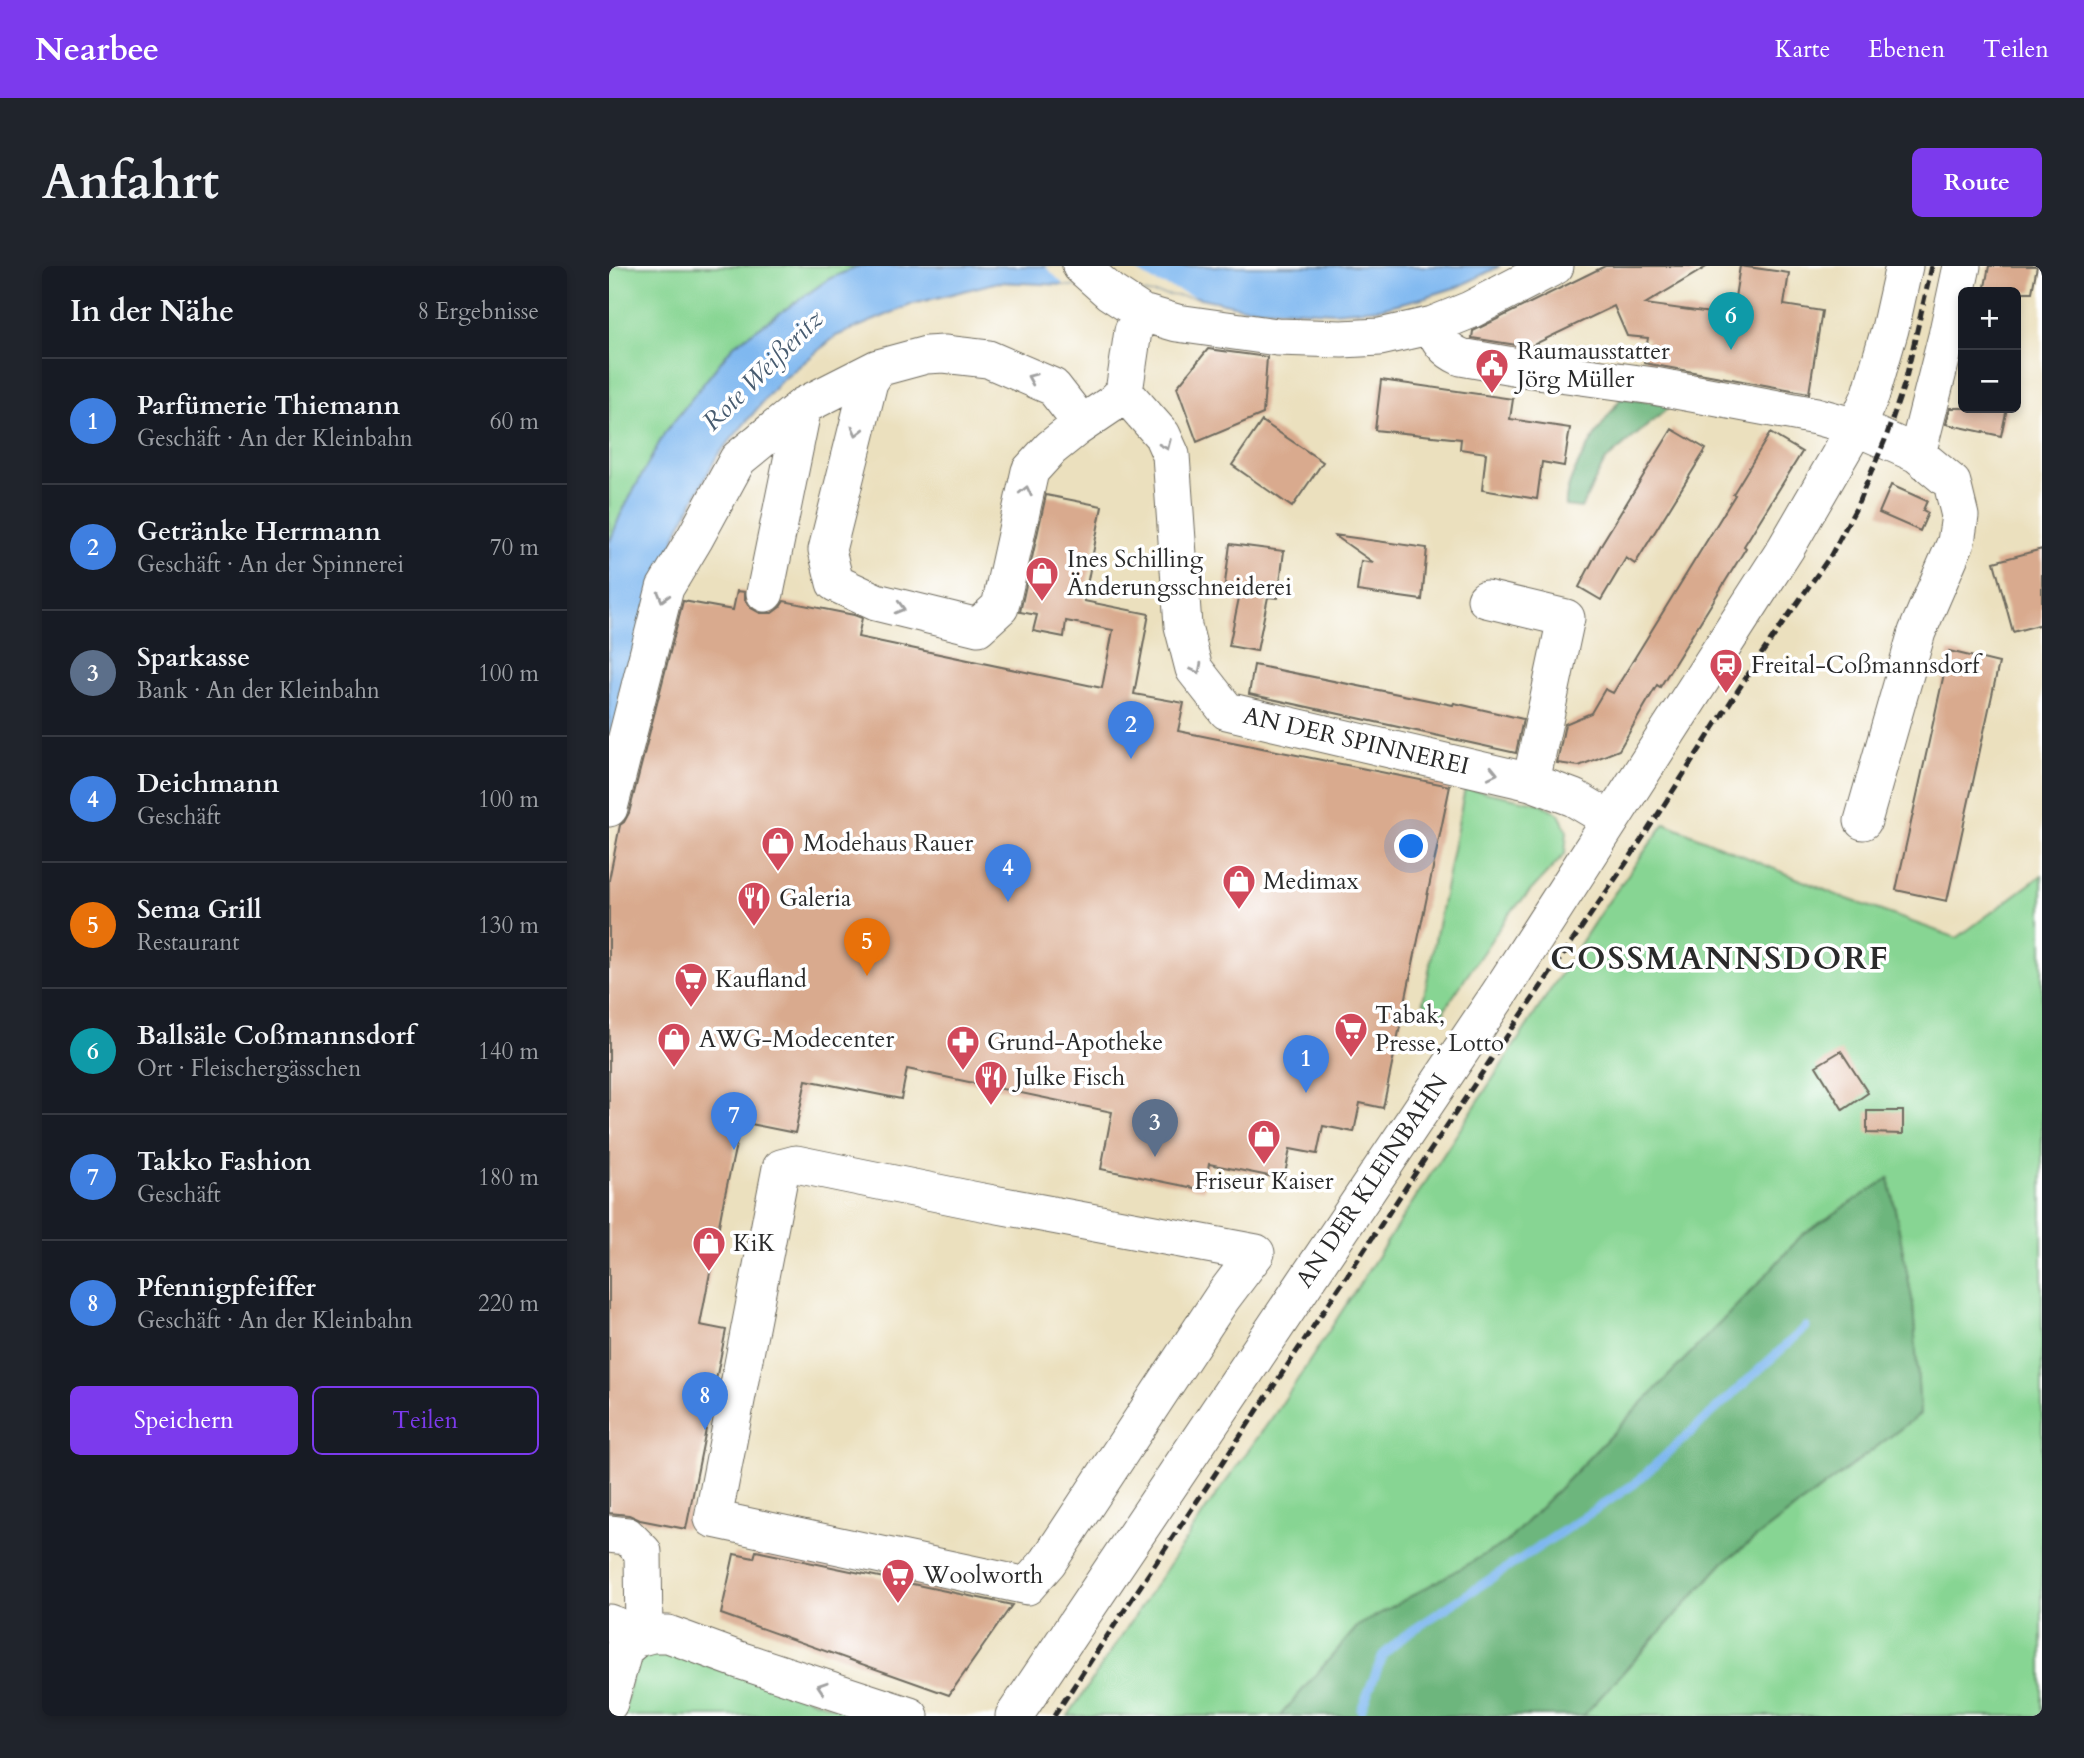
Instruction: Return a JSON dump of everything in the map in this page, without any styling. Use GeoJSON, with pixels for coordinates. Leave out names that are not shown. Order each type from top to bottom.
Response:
{"type":"FeatureCollection","features":[{"type":"Feature","properties":{"kind":"street"},"geometry":{"type":"LineString","coordinates":[[1081,266],[1110,292],[1142,313],[1177,323],[1277,337],[1342,339],[1380,337],[1433,325],[1470,310],[1555,266]]}},
{"type":"Feature","properties":{"kind":"street","name":"AN DER KLEINBAHN"},"geometry":{"type":"LineString","coordinates":[[1014,1716],[1499,994],[1786,548],[1856,427],[1871,394],[1890,329],[1904,266]]}},
{"type":"Feature","properties":{"kind":"street"},"geometry":{"type":"LineString","coordinates":[[1917,454],[1962,266]]}},
{"type":"Feature","properties":{"kind":"street"},"geometry":{"type":"LineString","coordinates":[[878,368],[869,382],[827,550],[835,583],[876,602],[978,627],[1000,607],[1030,471],[1051,448],[1081,423],[1114,403],[1124,392],[1133,331],[1142,313]]}},
{"type":"Feature","properties":{"kind":"street"},"geometry":{"type":"LineString","coordinates":[[1433,325],[1438,340],[1453,354],[1461,357],[1707,396],[1816,416],[1856,427],[1917,454],[1952,483],[1960,516],[1956,542],[1917,632],[1863,821]]}},
{"type":"Feature","properties":{"kind":"street"},"geometry":{"type":"LineString","coordinates":[[609,808],[665,588],[738,459],[803,406],[878,368],[926,355],[944,354],[988,359],[1053,387],[1081,423]]}},
{"type":"Feature","properties":{"kind":"street","name":"AN DER SPINNEREI"},"geometry":{"type":"LineString","coordinates":[[1124,392],[1162,435],[1171,455],[1183,626],[1194,669],[1227,711],[1531,782],[1574,798],[1611,820]]}},
{"type":"Feature","properties":{"kind":"street"},"geometry":{"type":"LineString","coordinates":[[765,593],[803,406]]}},
{"type":"Feature","properties":{"kind":"street"},"geometry":{"type":"LineString","coordinates":[[1486,599],[1566,618],[1531,782]]}},
{"type":"Feature","properties":{"kind":"street"},"geometry":{"type":"LineString","coordinates":[[1256,1254],[1222,1298],[1048,1562],[1027,1586],[713,1519],[781,1168],[796,1164],[1256,1254],[1310,1272]]}},
{"type":"Feature","properties":{"kind":"street"},"geometry":{"type":"LineString","coordinates":[[609,1534],[627,1536],[643,1552],[644,1636]]}},
{"type":"Feature","properties":{"kind":"street"},"geometry":{"type":"LineString","coordinates":[[1048,1562],[1096,1593]]}},
{"type":"Feature","properties":{"kind":"street"},"geometry":{"type":"LineString","coordinates":[[609,1623],[644,1636]]}},
{"type":"Feature","properties":{"kind":"street"},"geometry":{"type":"LineString","coordinates":[[609,1703],[624,1649],[637,1638],[668,1634],[910,1716]]}},
{"type":"Feature","properties":{"kind":"green space"},"geometry":{"type":"Polygon","coordinates":[[[613,266],[859,266],[829,279],[734,345],[664,434],[620,516],[609,544],[609,272],[613,266]]]}},
{"type":"Feature","properties":{"kind":"green space"},"geometry":{"type":"Polygon","coordinates":[[[1621,398],[1672,405],[1605,461],[1581,508],[1566,506],[1571,480],[1578,465],[1621,398]]]}},
{"type":"Feature","properties":{"kind":"green space"},"geometry":{"type":"Polygon","coordinates":[[[1465,788],[1542,804],[1559,814],[1567,831],[1565,854],[1508,915],[1444,1010],[1446,1019],[1432,1014],[1423,1001],[1465,788]]]}},
{"type":"Feature","properties":{"kind":"green space"},"geometry":{"type":"Polygon","coordinates":[[[1665,823],[1839,896],[1957,938],[2042,875],[2042,1716],[1583,1716],[1724,1562],[1920,1414],[1913,1304],[1889,1178],[1802,1235],[1756,1286],[1507,1542],[1358,1626],[1280,1716],[1068,1716],[1207,1508],[1279,1408],[1601,912],[1665,823]]]}},
{"type":"Feature","properties":{"kind":"green space"},"geometry":{"type":"Polygon","coordinates":[[[1889,1178],[1913,1304],[1920,1414],[1724,1562],[1583,1716],[1280,1716],[1358,1626],[1507,1542],[1756,1286],[1802,1235],[1889,1178]]]}},
{"type":"Feature","properties":{"kind":"green space"},"geometry":{"type":"Polygon","coordinates":[[[654,1652],[670,1653],[862,1716],[623,1716],[634,1667],[641,1659],[654,1652]]]}},
{"type":"Feature","properties":{"kind":"water","name":"Rote Weißeritz"},"geometry":{"type":"Polygon","coordinates":[[[859,266],[1500,266],[1460,286],[1422,298],[1381,308],[1333,312],[1242,307],[1196,297],[998,282],[913,304],[836,336],[779,383],[717,456],[679,528],[657,586],[609,757],[609,544],[620,516],[664,434],[734,345],[829,279],[859,266]]]}},
{"type":"Feature","properties":{"kind":"pier"},"geometry":{"type":"Polygon","coordinates":[[[1045,266],[1128,266],[1153,281],[1196,297],[1064,285],[1045,266]]]}},
{"type":"Feature","properties":{"kind":"building"},"geometry":{"type":"Polygon","coordinates":[[[1605,266],[1708,266],[1645,304],[1732,316],[1740,266],[1789,273],[1784,305],[1822,311],[1809,393],[1644,363],[1648,338],[1627,336],[1614,306],[1529,347],[1472,338],[1473,331],[1605,266]]]}},
{"type":"Feature","properties":{"kind":"building"},"geometry":{"type":"Polygon","coordinates":[[[1989,266],[2037,266],[2032,292],[2021,292],[2021,287],[1985,287],[1989,266]]]}},
{"type":"Feature","properties":{"kind":"building"},"geometry":{"type":"Polygon","coordinates":[[[1208,349],[1267,357],[1263,414],[1197,442],[1177,387],[1208,349]]]}},
{"type":"Feature","properties":{"kind":"building"},"geometry":{"type":"Polygon","coordinates":[[[1381,380],[1513,399],[1510,419],[1570,428],[1564,466],[1542,462],[1537,499],[1482,490],[1486,453],[1460,449],[1461,439],[1375,430],[1381,380]]]}},
{"type":"Feature","properties":{"kind":"building"},"geometry":{"type":"Polygon","coordinates":[[[1950,408],[1958,408],[1958,413],[2006,413],[2001,436],[1946,424],[1950,408]]]}},
{"type":"Feature","properties":{"kind":"building"},"geometry":{"type":"Polygon","coordinates":[[[1262,421],[1323,462],[1292,507],[1232,465],[1262,421]]]}},
{"type":"Feature","properties":{"kind":"building"},"geometry":{"type":"Polygon","coordinates":[[[1672,429],[1706,449],[1635,564],[1626,558],[1601,600],[1579,587],[1602,543],[1672,429]]]}},
{"type":"Feature","properties":{"kind":"building"},"geometry":{"type":"Polygon","coordinates":[[[1770,433],[1802,452],[1660,687],[1657,685],[1619,750],[1579,766],[1557,763],[1565,724],[1591,713],[1605,689],[1613,693],[1770,433]]]}},
{"type":"Feature","properties":{"kind":"building"},"geometry":{"type":"Polygon","coordinates":[[[1891,485],[1927,501],[1923,510],[1928,513],[1920,531],[1879,513],[1891,485]]]}},
{"type":"Feature","properties":{"kind":"building"},"geometry":{"type":"Polygon","coordinates":[[[1046,495],[1102,506],[1084,601],[1149,614],[1134,694],[1184,703],[1178,731],[1450,786],[1383,1108],[1360,1103],[1354,1132],[1323,1126],[1317,1154],[1290,1149],[1284,1179],[1209,1164],[1204,1190],[1101,1169],[1112,1112],[907,1069],[901,1099],[806,1080],[795,1133],[741,1122],[700,1325],[726,1330],[686,1529],[640,1520],[629,1515],[609,1513],[609,880],[620,825],[629,813],[683,601],[733,610],[737,591],[745,592],[745,600],[751,608],[760,613],[772,613],[784,601],[854,615],[862,618],[858,637],[1102,688],[1113,630],[1066,621],[1064,637],[1033,631],[1037,615],[1020,612],[1046,495]]]}},
{"type":"Feature","properties":{"kind":"building"},"geometry":{"type":"Polygon","coordinates":[[[1334,535],[1427,548],[1422,600],[1357,591],[1361,561],[1374,563],[1334,535]]]}},
{"type":"Feature","properties":{"kind":"building"},"geometry":{"type":"Polygon","coordinates":[[[1230,544],[1284,551],[1278,598],[1268,597],[1257,651],[1229,646],[1240,593],[1224,591],[1230,544]]]}},
{"type":"Feature","properties":{"kind":"building"},"geometry":{"type":"Polygon","coordinates":[[[2042,549],[2042,624],[2013,632],[1994,562],[2042,549]]]}},
{"type":"Feature","properties":{"kind":"building"},"geometry":{"type":"Polygon","coordinates":[[[1949,651],[1999,663],[1947,901],[1896,890],[1949,651]]]}},
{"type":"Feature","properties":{"kind":"building"},"geometry":{"type":"Polygon","coordinates":[[[1254,665],[1453,705],[1454,703],[1523,719],[1516,753],[1249,694],[1254,665]]]}},
{"type":"Feature","properties":{"kind":"building"},"geometry":{"type":"Polygon","coordinates":[[[1841,1051],[1868,1093],[1843,1110],[1816,1066],[1841,1051]]]}},
{"type":"Feature","properties":{"kind":"building"},"geometry":{"type":"Polygon","coordinates":[[[1867,1111],[1903,1111],[1903,1134],[1867,1133],[1867,1111]]]}},
{"type":"Feature","properties":{"kind":"building"},"geometry":{"type":"Polygon","coordinates":[[[756,1551],[1012,1605],[949,1695],[721,1614],[734,1554],[754,1558],[756,1551]]]}},
{"type":"Feature","properties":{"kind":"waterway"},"geometry":{"type":"LineString","coordinates":[[1361,1710],[1383,1655],[1404,1636],[1634,1484],[1806,1327]]}},
{"type":"Feature","properties":{"kind":"railway"},"geometry":{"type":"LineString","coordinates":[[1054,1716],[1496,1052],[1629,859],[1760,656],[1831,555],[1856,508],[1885,440],[1905,382],[1932,266]]}},
{"type":"Feature","properties":{"kind":"place","name":"Ballsäle Coßmannsdorf"},"geometry":{"type":"Point","coordinates":[1731,350]}},
{"type":"Feature","properties":{"kind":"place","name":"Raumausstatter Jörg Müller"},"geometry":{"type":"Point","coordinates":[1492,395]}},
{"type":"Feature","properties":{"kind":"place","name":"Ines Schilling Änderungsschneiderei"},"geometry":{"type":"Point","coordinates":[1042,603]}},
{"type":"Feature","properties":{"kind":"place","name":"Freital-Coßmannsdorf"},"geometry":{"type":"Point","coordinates":[1726,695]}},
{"type":"Feature","properties":{"kind":"place","name":"Getränke Herrmann"},"geometry":{"type":"Point","coordinates":[1131,759]}},
{"type":"Feature","properties":{"kind":"place","name":"Modehaus Rauer"},"geometry":{"type":"Point","coordinates":[778,873]}},
{"type":"Feature","properties":{"kind":"place","name":"Deichmann"},"geometry":{"type":"Point","coordinates":[1008,902]}},
{"type":"Feature","properties":{"kind":"place","name":"Medimax"},"geometry":{"type":"Point","coordinates":[1239,911]}},
{"type":"Feature","properties":{"kind":"place","name":"Galeria"},"geometry":{"type":"Point","coordinates":[754,928]}},
{"type":"Feature","properties":{"kind":"place","name":"Sema Grill"},"geometry":{"type":"Point","coordinates":[867,976]}},
{"type":"Feature","properties":{"kind":"place","name":"Kaufland"},"geometry":{"type":"Point","coordinates":[691,1009]}},
{"type":"Feature","properties":{"kind":"place","name":"Tabak, Presse, Lotto"},"geometry":{"type":"Point","coordinates":[1351,1059]}},
{"type":"Feature","properties":{"kind":"place","name":"AWG-Modecenter"},"geometry":{"type":"Point","coordinates":[674,1069]}},
{"type":"Feature","properties":{"kind":"place","name":"Grund-Apotheke"},"geometry":{"type":"Point","coordinates":[963,1072]}},
{"type":"Feature","properties":{"kind":"place","name":"Parfümerie Thiemann"},"geometry":{"type":"Point","coordinates":[1306,1093]}},
{"type":"Feature","properties":{"kind":"place","name":"Julke Fisch"},"geometry":{"type":"Point","coordinates":[991,1107]}},
{"type":"Feature","properties":{"kind":"place","name":"Takko Fashion"},"geometry":{"type":"Point","coordinates":[734,1150]}},
{"type":"Feature","properties":{"kind":"place","name":"Sparkasse"},"geometry":{"type":"Point","coordinates":[1155,1157]}},
{"type":"Feature","properties":{"kind":"place","name":"Friseur Kaiser"},"geometry":{"type":"Point","coordinates":[1264,1166]}},
{"type":"Feature","properties":{"kind":"place","name":"KiK"},"geometry":{"type":"Point","coordinates":[709,1273]}},
{"type":"Feature","properties":{"kind":"place","name":"Pfennigpfeiffer"},"geometry":{"type":"Point","coordinates":[705,1430]}},
{"type":"Feature","properties":{"kind":"place","name":"Woolworth"},"geometry":{"type":"Point","coordinates":[898,1605]}},
{"type":"Feature","properties":{"kind":"district","name":"COSSMANNSDORF"},"geometry":{"type":"Point","coordinates":[1720,959]}}]}
